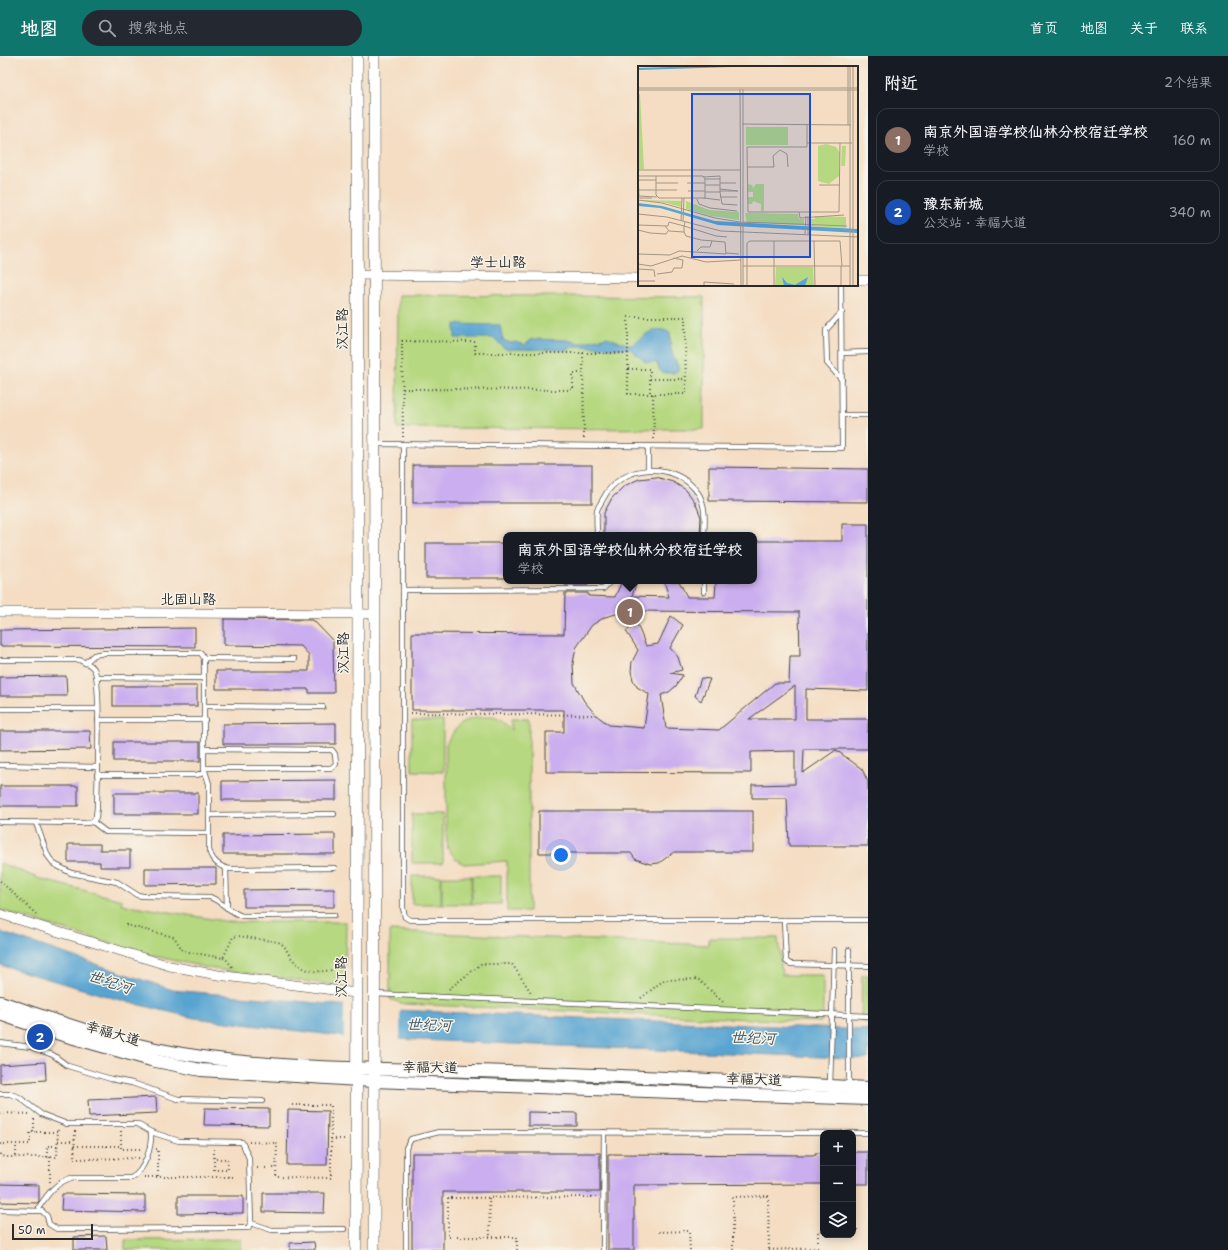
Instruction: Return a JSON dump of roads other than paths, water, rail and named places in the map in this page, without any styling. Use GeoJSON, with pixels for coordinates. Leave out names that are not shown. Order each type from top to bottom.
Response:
{"type":"FeatureCollection","features":[{"type":"Feature","properties":{"kind":"main road","name":"幸福大道"},"geometry":{"type":"LineString","coordinates":[[0,1002],[60,1023],[155,1049],[215,1058],[356,1073],[374,1080],[868,1099]]}},
{"type":"Feature","properties":{"kind":"main road","name":"幸福大道"},"geometry":{"type":"LineString","coordinates":[[0,1014],[53,1032],[151,1060],[201,1070],[356,1073],[374,1068],[868,1088]]}},
{"type":"Feature","properties":{"kind":"street","name":"汉江路"},"geometry":{"type":"LineString","coordinates":[[356,56],[358,614],[356,1250]]}},
{"type":"Feature","properties":{"kind":"street"},"geometry":{"type":"LineString","coordinates":[[374,56],[374,1250]]}},
{"type":"Feature","properties":{"kind":"street","name":"学士山路"},"geometry":{"type":"LineString","coordinates":[[357,275],[638,278]]}},
{"type":"Feature","properties":{"kind":"street","name":"北固山路"},"geometry":{"type":"LineString","coordinates":[[0,612],[375,614]]}},
{"type":"Feature","properties":{"kind":"street"},"geometry":{"type":"LineString","coordinates":[[0,914],[170,966],[356,997]]}},
{"type":"Feature","properties":{"kind":"lane"},"geometry":{"type":"LineString","coordinates":[[375,444],[842,448],[841,286]]}},
{"type":"Feature","properties":{"kind":"lane"},"geometry":{"type":"LineString","coordinates":[[842,312],[826,330],[826,363],[842,380]]}},
{"type":"Feature","properties":{"kind":"lane"},"geometry":{"type":"LineString","coordinates":[[842,353],[868,352]]}},
{"type":"Feature","properties":{"kind":"lane"},"geometry":{"type":"LineString","coordinates":[[842,414],[868,415]]}},
{"type":"Feature","properties":{"kind":"lane"},"geometry":{"type":"LineString","coordinates":[[403,445],[403,908],[405,917],[410,920],[868,920]]}},
{"type":"Feature","properties":{"kind":"lane"},"geometry":{"type":"LineString","coordinates":[[648,446],[648,469]]}},
{"type":"Feature","properties":{"kind":"lane"},"geometry":{"type":"LineString","coordinates":[[597,532],[597,510],[606,492],[618,481],[632,473],[648,469],[666,471],[686,480],[698,494],[705,512],[704,532]]}},
{"type":"Feature","properties":{"kind":"lane"},"geometry":{"type":"LineString","coordinates":[[403,590],[603,589],[608,584]]}},
{"type":"Feature","properties":{"kind":"lane"},"geometry":{"type":"LineString","coordinates":[[704,584],[704,592]]}},
{"type":"Feature","properties":{"kind":"lane"},"geometry":{"type":"LineString","coordinates":[[85,663],[94,655],[104,652],[200,653],[204,658],[205,770],[209,780],[209,833],[211,855],[219,866],[226,868],[334,868]]}},
{"type":"Feature","properties":{"kind":"lane"},"geometry":{"type":"LineString","coordinates":[[204,658],[294,659]]}},
{"type":"Feature","properties":{"kind":"lane"},"geometry":{"type":"LineString","coordinates":[[0,660],[79,660],[94,669],[97,677],[98,720],[97,807],[96,817],[93,822]]}},
{"type":"Feature","properties":{"kind":"lane"},"geometry":{"type":"LineString","coordinates":[[97,677],[204,678]]}},
{"type":"Feature","properties":{"kind":"lane"},"geometry":{"type":"LineString","coordinates":[[204,706],[323,707]]}},
{"type":"Feature","properties":{"kind":"lane"},"geometry":{"type":"LineString","coordinates":[[0,709],[98,709]]}},
{"type":"Feature","properties":{"kind":"lane"},"geometry":{"type":"LineString","coordinates":[[98,720],[204,720]]}},
{"type":"Feature","properties":{"kind":"lane"},"geometry":{"type":"LineString","coordinates":[[97,775],[196,775],[205,770],[332,768],[336,764],[335,754],[332,750],[205,749]]}},
{"type":"Feature","properties":{"kind":"lane"},"geometry":{"type":"LineString","coordinates":[[0,766],[97,767]]}},
{"type":"Feature","properties":{"kind":"lane"},"geometry":{"type":"LineString","coordinates":[[209,815],[334,814]]}},
{"type":"Feature","properties":{"kind":"lane"},"geometry":{"type":"LineString","coordinates":[[0,822],[93,822],[106,832],[209,833]]}},
{"type":"Feature","properties":{"kind":"lane"},"geometry":{"type":"LineString","coordinates":[[36,823],[48,856],[54,864],[71,873],[117,882],[137,895],[210,897],[220,901],[227,908],[242,916],[334,915]]}},
{"type":"Feature","properties":{"kind":"lane"},"geometry":{"type":"LineString","coordinates":[[226,868],[227,908]]}},
{"type":"Feature","properties":{"kind":"lane"},"geometry":{"type":"LineString","coordinates":[[784,920],[786,961],[790,964],[868,966]]}},
{"type":"Feature","properties":{"kind":"lane"},"geometry":{"type":"LineString","coordinates":[[830,1086],[834,950]]}},
{"type":"Feature","properties":{"kind":"lane"},"geometry":{"type":"LineString","coordinates":[[849,950],[849,1087]]}},
{"type":"Feature","properties":{"kind":"lane"},"geometry":{"type":"LineString","coordinates":[[374,998],[868,1016]]}},
{"type":"Feature","properties":{"kind":"lane"},"geometry":{"type":"LineString","coordinates":[[0,1043],[31,1047],[53,1055],[68,1066],[111,1079],[132,1083],[178,1099],[262,1101]]}},
{"type":"Feature","properties":{"kind":"lane"},"geometry":{"type":"LineString","coordinates":[[0,1094],[10,1094],[19,1097],[41,1114],[67,1124],[137,1124],[151,1132],[179,1141],[242,1142],[247,1150],[250,1168],[251,1223],[248,1228],[57,1229],[49,1224],[47,1216],[42,1211],[0,1210]]}},
{"type":"Feature","properties":{"kind":"lane"},"geometry":{"type":"LineString","coordinates":[[39,1207],[50,1191],[59,1182],[71,1178],[131,1178],[139,1171],[145,1161],[149,1149],[151,1132]]}},
{"type":"Feature","properties":{"kind":"lane"},"geometry":{"type":"LineString","coordinates":[[406,1250],[406,1148],[411,1139],[439,1132],[868,1132]]}},
{"type":"Feature","properties":{"kind":"lane"},"geometry":{"type":"LineString","coordinates":[[604,1132],[604,1250]]}},
{"type":"Feature","properties":{"kind":"lane"},"geometry":{"type":"LineString","coordinates":[[251,1223],[272,1230],[344,1229]]}},
{"type":"Feature","properties":{"kind":"water"},"geometry":{"type":"Polygon","coordinates":[[[455,324],[500,325],[503,340],[525,345],[532,339],[566,340],[580,343],[607,337],[632,345],[650,332],[659,329],[665,330],[670,333],[671,350],[679,369],[674,373],[662,373],[657,363],[645,362],[631,349],[577,346],[571,347],[569,350],[505,349],[494,338],[455,338],[455,324]]]}},
{"type":"Feature","properties":{"kind":"water","name":"世纪河"},"geometry":{"type":"Polygon","coordinates":[[[0,932],[173,990],[395,1010],[868,1030],[868,1059],[348,1037],[194,1018],[120,1000],[0,965],[0,932]]]}},
{"type":"Feature","properties":{"kind":"place","name":"南京外国语学校仙林分校宿迁学校"},"geometry":{"type":"Point","coordinates":[630,612]}},
{"type":"Feature","properties":{"kind":"place","name":"豫东新城"},"geometry":{"type":"Point","coordinates":[40,1037]}}]}
